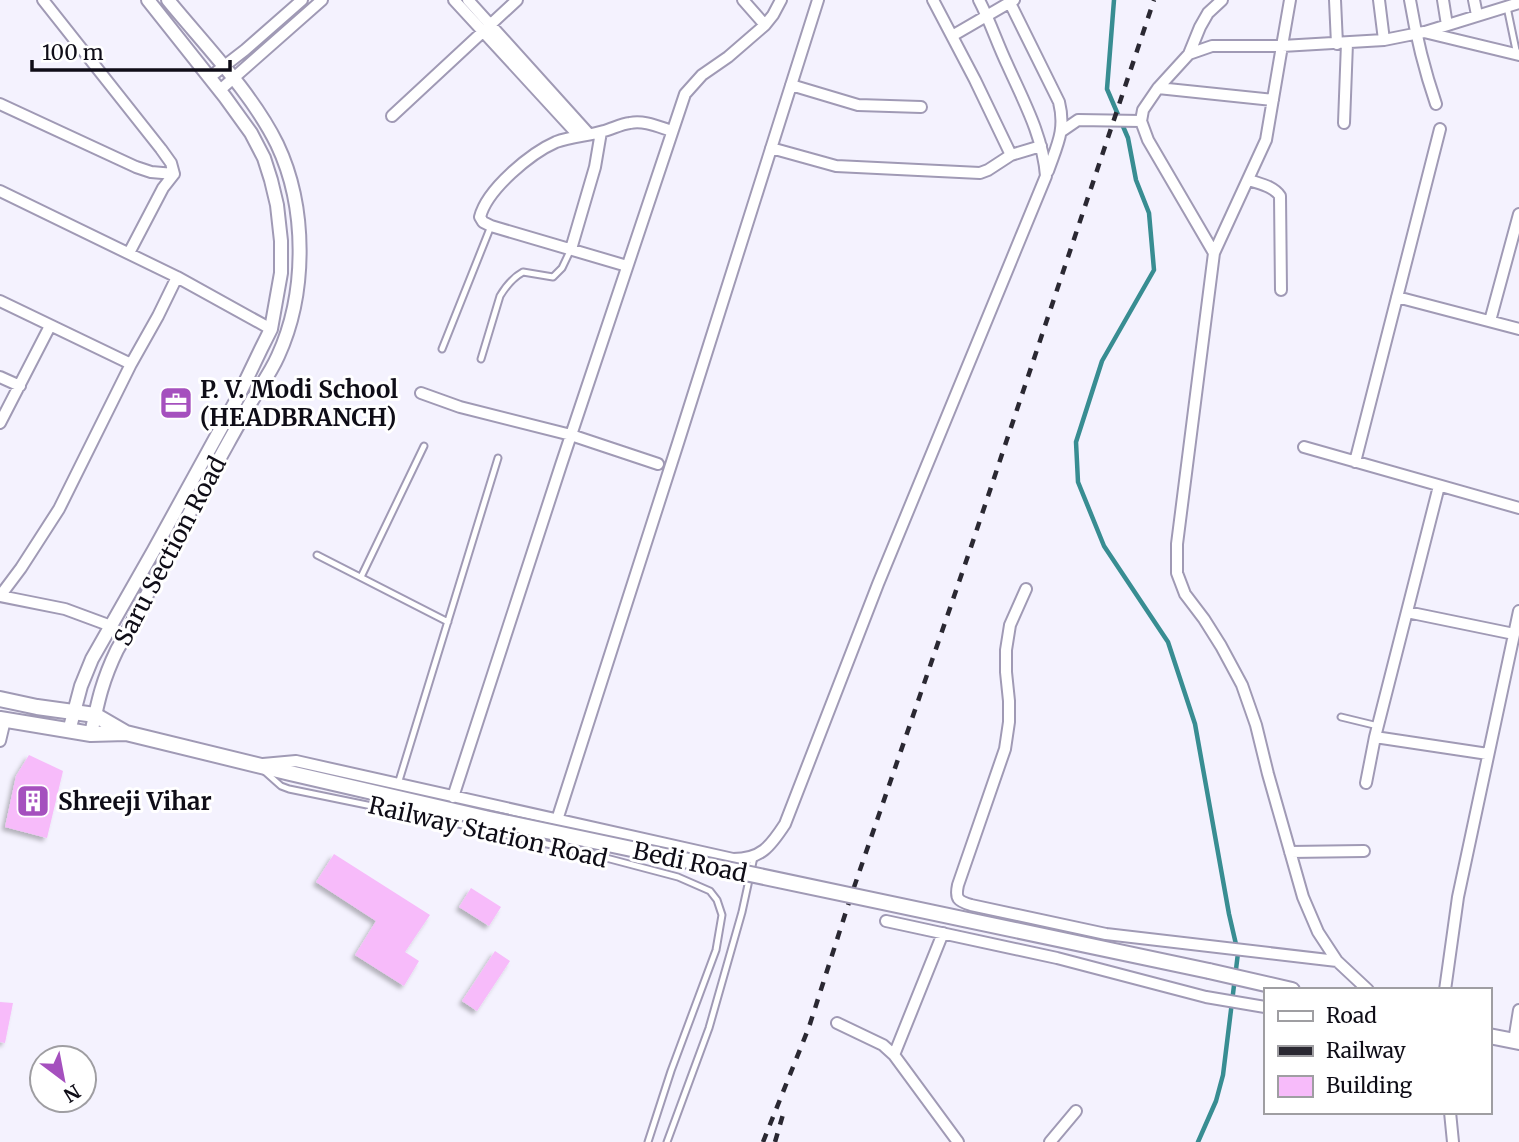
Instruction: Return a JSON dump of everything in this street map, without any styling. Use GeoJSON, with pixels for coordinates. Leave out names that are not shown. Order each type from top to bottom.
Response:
{"type":"FeatureCollection","features":[{"type":"Feature","properties":{"kind":"main road"},"geometry":{"type":"LineString","coordinates":[[0,699],[95,715]]}},
{"type":"Feature","properties":{"kind":"main road","name":"Bedi Road"},"geometry":{"type":"LineString","coordinates":[[95,715],[126,733],[485,818],[1283,988]]}},
{"type":"Feature","properties":{"kind":"main road"},"geometry":{"type":"LineString","coordinates":[[2,719],[91,734],[126,733]]}},
{"type":"Feature","properties":{"kind":"main road"},"geometry":{"type":"LineString","coordinates":[[1491,1037],[1517,1044]]}},
{"type":"Feature","properties":{"kind":"street"},"geometry":{"type":"LineString","coordinates":[[43,0],[161,149],[171,163],[174,174]]}},
{"type":"Feature","properties":{"kind":"street","name":"Saru Section Road"},"geometry":{"type":"LineString","coordinates":[[69,730],[81,686],[92,659],[237,399],[271,329],[281,273],[277,205],[264,158],[251,134],[220,90],[148,0]]}},
{"type":"Feature","properties":{"kind":"street","name":"Saru Section Road"},"geometry":{"type":"LineString","coordinates":[[91,734],[105,674],[216,464],[278,356],[292,314],[299,278],[299,238],[288,171],[276,144],[233,78],[168,0]]}},
{"type":"Feature","properties":{"kind":"street"},"geometry":{"type":"LineString","coordinates":[[210,78],[302,0]]}},
{"type":"Feature","properties":{"kind":"street"},"geometry":{"type":"LineString","coordinates":[[220,90],[322,0]]}},
{"type":"Feature","properties":{"kind":"street"},"geometry":{"type":"LineString","coordinates":[[454,0],[487,28],[590,134],[595,167],[571,250]]}},
{"type":"Feature","properties":{"kind":"street"},"geometry":{"type":"LineString","coordinates":[[468,0],[487,28]]}},
{"type":"Feature","properties":{"kind":"street"},"geometry":{"type":"LineString","coordinates":[[392,116],[517,0]]}},
{"type":"Feature","properties":{"kind":"street"},"geometry":{"type":"LineString","coordinates":[[743,0],[765,25]]}},
{"type":"Feature","properties":{"kind":"street"},"geometry":{"type":"LineString","coordinates":[[453,797],[685,94],[702,75],[765,25],[781,0]]}},
{"type":"Feature","properties":{"kind":"street"},"geometry":{"type":"LineString","coordinates":[[557,820],[818,0]]}},
{"type":"Feature","properties":{"kind":"street"},"geometry":{"type":"LineString","coordinates":[[933,0],[1011,155]]}},
{"type":"Feature","properties":{"kind":"street"},"geometry":{"type":"LineString","coordinates":[[979,0],[1035,127],[1045,160],[1046,176]]}},
{"type":"Feature","properties":{"kind":"street"},"geometry":{"type":"LineString","coordinates":[[1214,253],[1148,140],[1141,121],[1143,110],[1158,88],[1189,54],[1208,13],[1222,0]]}},
{"type":"Feature","properties":{"kind":"street"},"geometry":{"type":"LineString","coordinates":[[1290,0],[1266,141],[1214,253],[1177,544],[1177,573],[1185,594],[1221,646],[1242,685],[1256,725],[1303,897],[1318,932],[1337,961],[1366,988]]}},
{"type":"Feature","properties":{"kind":"street"},"geometry":{"type":"LineString","coordinates":[[1335,0],[1342,44],[1344,123]]}},
{"type":"Feature","properties":{"kind":"street"},"geometry":{"type":"LineString","coordinates":[[1379,0],[1384,40]]}},
{"type":"Feature","properties":{"kind":"street"},"geometry":{"type":"LineString","coordinates":[[1410,0],[1420,33],[1425,71],[1436,104]]}},
{"type":"Feature","properties":{"kind":"street"},"geometry":{"type":"LineString","coordinates":[[1443,0],[1447,25]]}},
{"type":"Feature","properties":{"kind":"street"},"geometry":{"type":"LineString","coordinates":[[1474,0],[1477,15]]}},
{"type":"Feature","properties":{"kind":"street"},"geometry":{"type":"LineString","coordinates":[[256,764],[296,761],[733,859],[754,857],[774,841],[785,824],[878,584],[1046,176],[1062,131],[1063,116],[1059,102],[1012,1],[952,36]]}},
{"type":"Feature","properties":{"kind":"street"},"geometry":{"type":"LineString","coordinates":[[1189,54],[1212,46],[1282,47],[1384,40],[1447,25],[1506,3],[1519,3]]}},
{"type":"Feature","properties":{"kind":"street"},"geometry":{"type":"LineString","coordinates":[[1420,33],[1518,55]]}},
{"type":"Feature","properties":{"kind":"street"},"geometry":{"type":"LineString","coordinates":[[791,85],[858,105],[921,107]]}},
{"type":"Feature","properties":{"kind":"street"},"geometry":{"type":"LineString","coordinates":[[1158,88],[1273,100]]}},
{"type":"Feature","properties":{"kind":"street"},"geometry":{"type":"LineString","coordinates":[[0,104],[136,167],[151,172],[174,174]]}},
{"type":"Feature","properties":{"kind":"street"},"geometry":{"type":"LineString","coordinates":[[1062,131],[1078,120],[1141,121]]}},
{"type":"Feature","properties":{"kind":"street"},"geometry":{"type":"LineString","coordinates":[[487,224],[480,216],[495,190],[542,150],[556,142],[631,122],[672,131]]}},
{"type":"Feature","properties":{"kind":"street"},"geometry":{"type":"LineString","coordinates":[[1355,462],[1440,129]]}},
{"type":"Feature","properties":{"kind":"street"},"geometry":{"type":"LineString","coordinates":[[771,148],[836,166],[979,173],[1011,155],[1041,146]]}},
{"type":"Feature","properties":{"kind":"street"},"geometry":{"type":"LineString","coordinates":[[129,253],[163,188],[174,174]]}},
{"type":"Feature","properties":{"kind":"street"},"geometry":{"type":"LineString","coordinates":[[1249,180],[1268,186],[1280,196],[1281,290]]}},
{"type":"Feature","properties":{"kind":"street"},"geometry":{"type":"LineString","coordinates":[[0,191],[177,277],[271,329]]}},
{"type":"Feature","properties":{"kind":"street"},"geometry":{"type":"LineString","coordinates":[[467,214],[487,224],[627,266]]}},
{"type":"Feature","properties":{"kind":"street"},"geometry":{"type":"LineString","coordinates":[[1490,321],[1519,214]]}},
{"type":"Feature","properties":{"kind":"street"},"geometry":{"type":"LineString","coordinates":[[111,626],[65,610],[0,596],[60,509],[131,363],[177,277]]}},
{"type":"Feature","properties":{"kind":"street"},"geometry":{"type":"LineString","coordinates":[[1397,297],[1519,329]]}},
{"type":"Feature","properties":{"kind":"street"},"geometry":{"type":"LineString","coordinates":[[0,301],[131,363]]}},
{"type":"Feature","properties":{"kind":"street"},"geometry":{"type":"LineString","coordinates":[[0,423],[50,326]]}},
{"type":"Feature","properties":{"kind":"street"},"geometry":{"type":"LineString","coordinates":[[0,377],[20,386]]}},
{"type":"Feature","properties":{"kind":"street"},"geometry":{"type":"LineString","coordinates":[[421,393],[460,407],[571,435],[658,464]]}},
{"type":"Feature","properties":{"kind":"street"},"geometry":{"type":"LineString","coordinates":[[1304,447],[1519,508]]}},
{"type":"Feature","properties":{"kind":"street"},"geometry":{"type":"LineString","coordinates":[[1366,783],[1439,486]]}},
{"type":"Feature","properties":{"kind":"street"},"geometry":{"type":"LineString","coordinates":[[1026,589],[1010,625],[1006,650],[1009,711],[1005,749],[958,885],[958,899],[971,905],[1107,934],[1337,961]]}},
{"type":"Feature","properties":{"kind":"street"},"geometry":{"type":"LineString","coordinates":[[1445,988],[1458,897],[1519,611]]}},
{"type":"Feature","properties":{"kind":"street"},"geometry":{"type":"LineString","coordinates":[[1407,612],[1514,634]]}},
{"type":"Feature","properties":{"kind":"street"},"geometry":{"type":"LineString","coordinates":[[0,741],[2,719]]}},
{"type":"Feature","properties":{"kind":"street"},"geometry":{"type":"LineString","coordinates":[[1377,731],[1488,754]]}},
{"type":"Feature","properties":{"kind":"street"},"geometry":{"type":"LineString","coordinates":[[1290,852],[1364,850]]}},
{"type":"Feature","properties":{"kind":"street"},"geometry":{"type":"LineString","coordinates":[[886,921],[1057,958],[1206,997],[1264,1007]]}},
{"type":"Feature","properties":{"kind":"street"},"geometry":{"type":"LineString","coordinates":[[894,1055],[943,933]]}},
{"type":"Feature","properties":{"kind":"street"},"geometry":{"type":"LineString","coordinates":[[1517,1044],[1519,1010]]}},
{"type":"Feature","properties":{"kind":"street"},"geometry":{"type":"LineString","coordinates":[[838,1023],[883,1045],[894,1055],[958,1142]]}},
{"type":"Feature","properties":{"kind":"street"},"geometry":{"type":"LineString","coordinates":[[1050,1142],[1076,1111]]}},
{"type":"Feature","properties":{"kind":"street"},"geometry":{"type":"LineString","coordinates":[[1450,1114],[1453,1142]]}},
{"type":"Feature","properties":{"kind":"lane"},"geometry":{"type":"LineString","coordinates":[[1506,3],[1518,55]]}},
{"type":"Feature","properties":{"kind":"lane"},"geometry":{"type":"LineString","coordinates":[[442,349],[487,224]]}},
{"type":"Feature","properties":{"kind":"lane"},"geometry":{"type":"LineString","coordinates":[[481,359],[505,287],[523,272],[554,278],[571,250]]}},
{"type":"Feature","properties":{"kind":"lane"},"geometry":{"type":"LineString","coordinates":[[361,577],[424,446]]}},
{"type":"Feature","properties":{"kind":"lane"},"geometry":{"type":"LineString","coordinates":[[398,784],[498,458]]}},
{"type":"Feature","properties":{"kind":"lane"},"geometry":{"type":"LineString","coordinates":[[317,555],[447,622]]}},
{"type":"Feature","properties":{"kind":"lane"},"geometry":{"type":"LineString","coordinates":[[1341,717],[1377,731]]}},
{"type":"Feature","properties":{"kind":"lane","name":"Railway Station Road"},"geometry":{"type":"LineString","coordinates":[[256,764],[281,786],[289,789],[591,854],[678,877],[710,891],[717,900],[722,915],[716,950],[648,1142]]}},
{"type":"Feature","properties":{"kind":"lane"},"geometry":{"type":"LineString","coordinates":[[667,1142],[709,1028],[742,912],[754,857]]}},
{"type":"Feature","properties":{"kind":"building","name":"Shreeji Vihar"},"geometry":{"type":"Polygon","coordinates":[[[29,755],[63,771],[47,838],[5,827],[16,776],[29,755]]]}},
{"type":"Feature","properties":{"kind":"building"},"geometry":{"type":"Polygon","coordinates":[[[334,854],[430,915],[405,952],[419,961],[404,986],[355,955],[376,921],[316,882],[334,854]]]}},
{"type":"Feature","properties":{"kind":"building"},"geometry":{"type":"Polygon","coordinates":[[[471,888],[501,907],[489,926],[459,907],[471,888]]]}},
{"type":"Feature","properties":{"kind":"building"},"geometry":{"type":"Polygon","coordinates":[[[495,951],[510,961],[477,1011],[462,1001],[495,951]]]}},
{"type":"Feature","properties":{"kind":"building"},"geometry":{"type":"Polygon","coordinates":[[[0,1002],[13,1003],[5,1043],[0,1042],[0,1002]]]}},
{"type":"Feature","properties":{"kind":"waterway"},"geometry":{"type":"LineString","coordinates":[[1114,0],[1107,89],[1128,138],[1136,180],[1149,213],[1154,270],[1102,361],[1076,442],[1078,482],[1104,546],[1168,642],[1195,724],[1238,953],[1223,1075],[1216,1101],[1198,1142]]}},
{"type":"Feature","properties":{"kind":"railway"},"geometry":{"type":"LineString","coordinates":[[763,1142],[809,1027],[1154,0]]}},
{"type":"Feature","properties":{"kind":"railway"},"geometry":{"type":"LineString","coordinates":[[775,1142],[784,1111]]}},
{"type":"Feature","properties":{"kind":"place","name":"P. V. Modi School (HEADBRANCH)"},"geometry":{"type":"Point","coordinates":[176,403]}},
{"type":"Feature","properties":{"kind":"place","name":"Shreeji Vihar"},"geometry":{"type":"Point","coordinates":[33,801]}}]}
